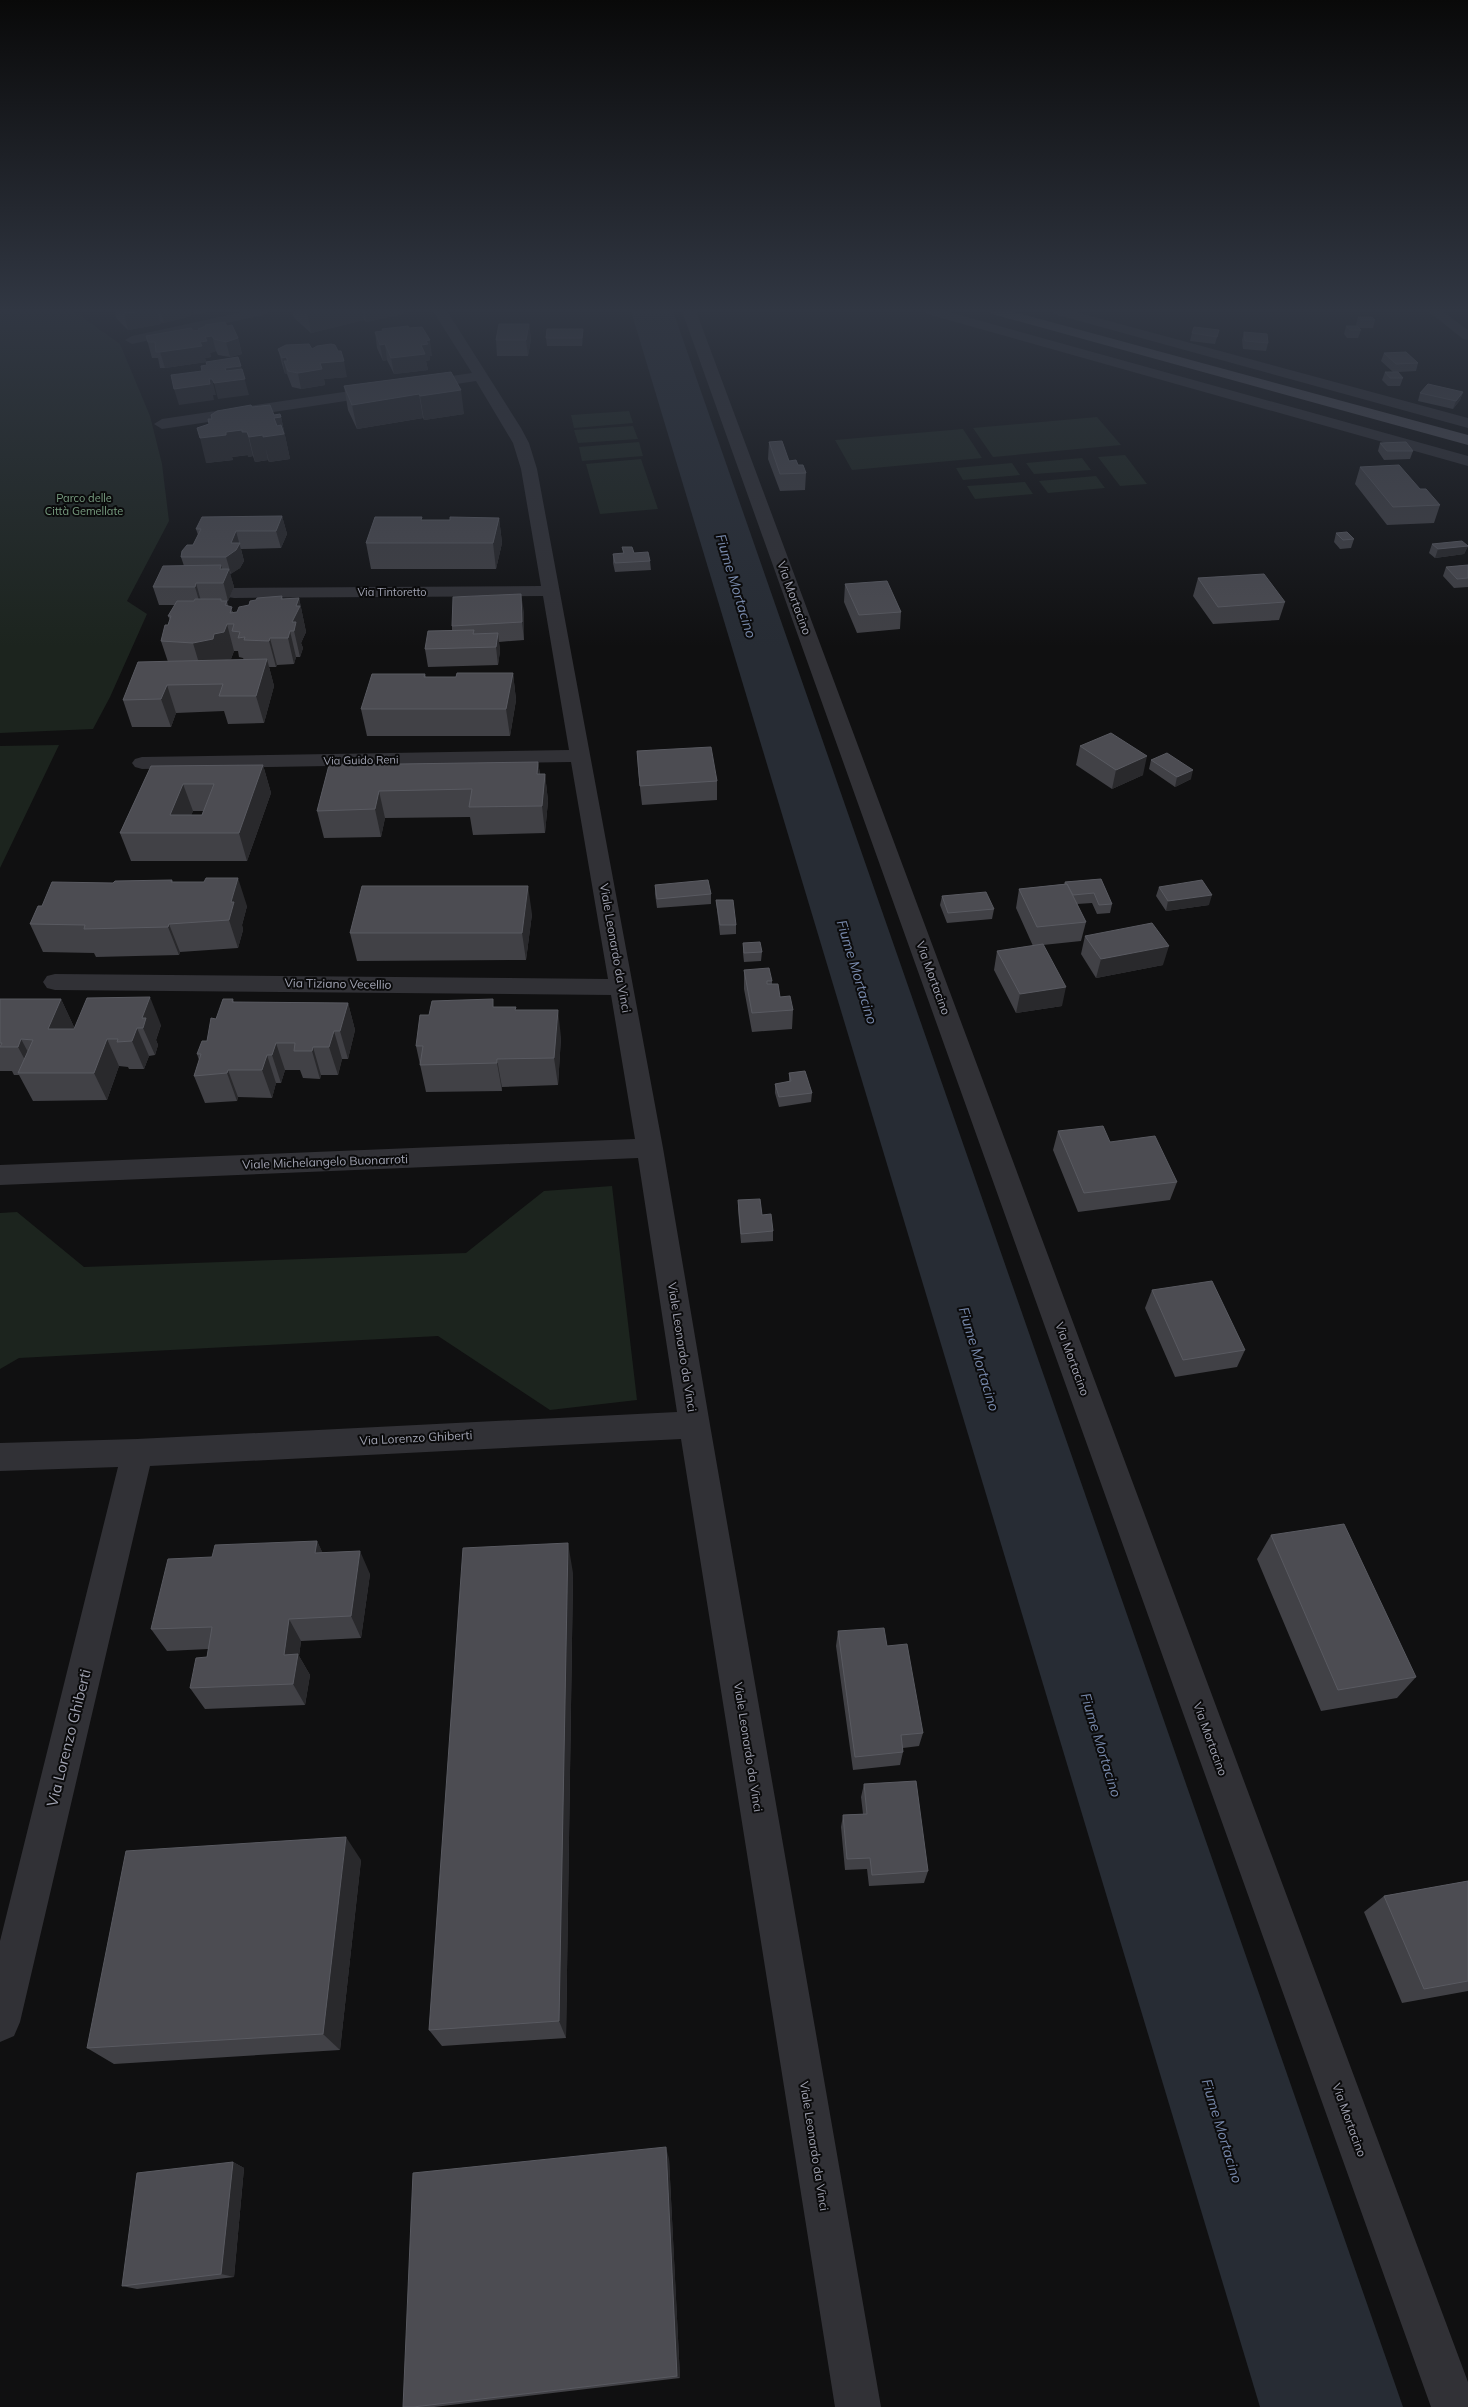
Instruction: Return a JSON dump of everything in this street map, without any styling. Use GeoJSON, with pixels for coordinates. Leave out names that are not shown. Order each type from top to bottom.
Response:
{"type":"FeatureCollection","features":[{"type":"Feature","properties":{"kind":"main road"},"geometry":{"type":"LineString","coordinates":[[1408,423],[1468,440]]}},
{"type":"Feature","properties":{"kind":"street"},"geometry":{"type":"LineString","coordinates":[[162,424],[166,423]]}},
{"type":"Feature","properties":{"kind":"street","name":"Viale Leonardo da Vinci"},"geometry":{"type":"LineString","coordinates":[[510,423],[521,443],[528,470],[622,987],[858,2407]]}},
{"type":"Feature","properties":{"kind":"street","name":"Via Mortacino"},"geometry":{"type":"LineString","coordinates":[[730,423],[1454,2407]]}},
{"type":"Feature","properties":{"kind":"street"},"geometry":{"type":"LineString","coordinates":[[1334,423],[1468,461]]}},
{"type":"Feature","properties":{"kind":"street","name":"Via Tintoretto"},"geometry":{"type":"LineString","coordinates":[[234,592],[551,591]]}},
{"type":"Feature","properties":{"kind":"street","name":"Via Guido Reni"},"geometry":{"type":"LineString","coordinates":[[142,763],[580,756]]}},
{"type":"Feature","properties":{"kind":"street","name":"Via Tiziano Vecellio"},"geometry":{"type":"LineString","coordinates":[[55,982],[622,987]]}},
{"type":"Feature","properties":{"kind":"street","name":"Viale Michelangelo Buonarroti"},"geometry":{"type":"LineString","coordinates":[[0,1175],[650,1148]]}},
{"type":"Feature","properties":{"kind":"street","name":"Via Lorenzo Ghiberti"},"geometry":{"type":"LineString","coordinates":[[0,1457],[137,1453],[694,1425]]}},
{"type":"Feature","properties":{"kind":"street","name":"Via Lorenzo Ghiberti"},"geometry":{"type":"LineString","coordinates":[[0,2022],[137,1453]]}},
{"type":"Feature","properties":{"kind":"green space","name":"Parco delle Città Gemellate"},"geometry":{"type":"Polygon","coordinates":[[[0,423],[152,423],[162,464],[169,521],[127,601],[147,614],[110,697],[93,729],[0,733],[0,423]]]}},
{"type":"Feature","properties":{"kind":"green space"},"geometry":{"type":"Polygon","coordinates":[[[573,423],[629,423],[574,428],[573,423]]]}},
{"type":"Feature","properties":{"kind":"green space"},"geometry":{"type":"Polygon","coordinates":[[[1026,423],[1102,423],[1121,445],[993,457],[973,428],[1026,423]]]}},
{"type":"Feature","properties":{"kind":"green space"},"geometry":{"type":"Polygon","coordinates":[[[633,426],[638,439],[578,443],[574,430],[633,426]]]}},
{"type":"Feature","properties":{"kind":"green space"},"geometry":{"type":"Polygon","coordinates":[[[963,429],[982,458],[852,470],[835,440],[963,429]]]}},
{"type":"Feature","properties":{"kind":"green space"},"geometry":{"type":"Polygon","coordinates":[[[639,442],[643,456],[582,461],[579,447],[639,442]]]}},
{"type":"Feature","properties":{"kind":"green space"},"geometry":{"type":"Polygon","coordinates":[[[1125,455],[1147,484],[1120,486],[1098,457],[1125,455]]]}},
{"type":"Feature","properties":{"kind":"green space"},"geometry":{"type":"Polygon","coordinates":[[[1082,458],[1091,470],[1034,474],[1026,463],[1082,458]]]}},
{"type":"Feature","properties":{"kind":"green space"},"geometry":{"type":"Polygon","coordinates":[[[641,459],[658,509],[600,514],[586,464],[641,459]]]}},
{"type":"Feature","properties":{"kind":"green space"},"geometry":{"type":"Polygon","coordinates":[[[1012,463],[1020,475],[963,480],[956,468],[1012,463]]]}},
{"type":"Feature","properties":{"kind":"green space"},"geometry":{"type":"Polygon","coordinates":[[[1096,476],[1105,488],[1048,493],[1039,481],[1096,476]]]}},
{"type":"Feature","properties":{"kind":"green space"},"geometry":{"type":"Polygon","coordinates":[[[1025,482],[1033,494],[975,499],[967,486],[1025,482]]]}},
{"type":"Feature","properties":{"kind":"green space"},"geometry":{"type":"Polygon","coordinates":[[[59,745],[0,868],[0,746],[59,745]]]}},
{"type":"Feature","properties":{"kind":"green space"},"geometry":{"type":"Polygon","coordinates":[[[612,1186],[637,1400],[550,1410],[438,1336],[19,1358],[0,1369],[0,1213],[17,1212],[84,1267],[466,1253],[544,1191],[612,1186]]]}},
{"type":"Feature","properties":{"kind":"water","name":"Fiume Mortacino"},"geometry":{"type":"Polygon","coordinates":[[[665,423],[712,423],[1403,2407],[1260,2407],[665,423]]]}},
{"type":"Feature","properties":{"kind":"building"},"geometry":{"type":"Polygon","coordinates":[[[276,423],[277,426],[281,425],[284,434],[249,437],[247,432],[242,432],[242,430],[226,432],[226,435],[200,438],[197,428],[209,424],[276,423]]]}},
{"type":"Feature","properties":{"kind":"building"},"geometry":{"type":"Polygon","coordinates":[[[782,441],[789,461],[796,460],[798,465],[803,465],[806,473],[780,474],[769,442],[782,441]]]}},
{"type":"Feature","properties":{"kind":"building"},"geometry":{"type":"Polygon","coordinates":[[[1406,442],[1413,451],[1387,451],[1380,443],[1406,442]]]}},
{"type":"Feature","properties":{"kind":"building"},"geometry":{"type":"Polygon","coordinates":[[[1399,465],[1420,489],[1426,489],[1440,505],[1393,507],[1360,467],[1399,465]]]}},
{"type":"Feature","properties":{"kind":"building"},"geometry":{"type":"Polygon","coordinates":[[[282,516],[276,531],[236,531],[231,543],[240,543],[236,550],[226,557],[181,557],[182,551],[187,545],[193,545],[201,529],[196,529],[202,517],[282,516]]]}},
{"type":"Feature","properties":{"kind":"building"},"geometry":{"type":"Polygon","coordinates":[[[375,517],[422,517],[421,520],[450,520],[450,517],[499,518],[493,543],[366,543],[375,517]]]}},
{"type":"Feature","properties":{"kind":"building"},"geometry":{"type":"Polygon","coordinates":[[[1347,532],[1354,539],[1343,540],[1336,533],[1347,532]]]}},
{"type":"Feature","properties":{"kind":"building"},"geometry":{"type":"Polygon","coordinates":[[[1462,541],[1468,546],[1438,549],[1432,544],[1462,541]]]}},
{"type":"Feature","properties":{"kind":"building"},"geometry":{"type":"Polygon","coordinates":[[[622,547],[632,547],[634,553],[648,552],[650,561],[615,563],[613,554],[624,553],[622,547]]]}},
{"type":"Feature","properties":{"kind":"building"},"geometry":{"type":"Polygon","coordinates":[[[221,565],[220,569],[229,569],[223,583],[196,583],[195,587],[153,587],[163,566],[221,565]]]}},
{"type":"Feature","properties":{"kind":"building"},"geometry":{"type":"Polygon","coordinates":[[[1468,565],[1468,578],[1457,579],[1446,567],[1468,565]]]}},
{"type":"Feature","properties":{"kind":"building"},"geometry":{"type":"Polygon","coordinates":[[[1264,574],[1285,602],[1218,607],[1198,578],[1264,574]]]}},
{"type":"Feature","properties":{"kind":"building"},"geometry":{"type":"Polygon","coordinates":[[[887,581],[901,612],[859,615],[845,584],[887,581]]]}},
{"type":"Feature","properties":{"kind":"building"},"geometry":{"type":"Polygon","coordinates":[[[521,594],[522,622],[452,626],[453,597],[521,594]]]}},
{"type":"Feature","properties":{"kind":"building"},"geometry":{"type":"Polygon","coordinates":[[[282,596],[281,599],[299,598],[296,606],[300,606],[292,622],[296,622],[294,631],[290,631],[288,638],[270,638],[269,641],[244,640],[245,637],[238,638],[240,632],[232,631],[234,624],[227,624],[224,632],[214,634],[213,639],[193,643],[161,641],[165,625],[168,625],[171,616],[168,616],[177,601],[221,599],[221,601],[227,601],[225,605],[232,607],[230,613],[237,612],[239,607],[249,605],[250,601],[257,598],[282,596]]]}},
{"type":"Feature","properties":{"kind":"building"},"geometry":{"type":"Polygon","coordinates":[[[474,630],[473,634],[498,633],[496,647],[425,649],[428,631],[474,630]]]}},
{"type":"Feature","properties":{"kind":"building"},"geometry":{"type":"Polygon","coordinates":[[[267,659],[256,696],[219,696],[223,684],[167,685],[161,699],[123,700],[138,662],[267,659]]]}},
{"type":"Feature","properties":{"kind":"building"},"geometry":{"type":"Polygon","coordinates":[[[457,673],[513,673],[506,709],[361,709],[372,674],[425,674],[424,677],[456,677],[457,673]]]}},
{"type":"Feature","properties":{"kind":"building"},"geometry":{"type":"Polygon","coordinates":[[[1111,733],[1147,756],[1116,770],[1080,746],[1111,733]]]}},
{"type":"Feature","properties":{"kind":"building"},"geometry":{"type":"Polygon","coordinates":[[[711,747],[717,781],[640,786],[637,751],[711,747]]]}},
{"type":"Feature","properties":{"kind":"building"},"geometry":{"type":"Polygon","coordinates":[[[1167,753],[1193,770],[1177,777],[1151,760],[1167,753]]]}},
{"type":"Feature","properties":{"kind":"building"},"geometry":{"type":"Polygon","coordinates":[[[538,762],[537,774],[545,774],[542,806],[469,807],[472,789],[379,791],[375,809],[317,811],[329,765],[538,762]]]}},
{"type":"Feature","properties":{"kind":"building"},"geometry":{"type":"Polygon","coordinates":[[[263,765],[239,833],[120,833],[151,766],[263,765]],[[183,784],[170,815],[202,815],[214,784],[183,784]]]}},
{"type":"Feature","properties":{"kind":"building"},"geometry":{"type":"Polygon","coordinates":[[[206,878],[238,878],[231,902],[234,902],[229,920],[169,924],[168,927],[84,929],[85,925],[30,924],[38,906],[42,906],[52,882],[113,883],[115,881],[172,880],[171,882],[204,882],[206,878]]]}},
{"type":"Feature","properties":{"kind":"building"},"geometry":{"type":"Polygon","coordinates":[[[1101,879],[1112,904],[1099,905],[1094,893],[1073,895],[1065,882],[1101,879]]]}},
{"type":"Feature","properties":{"kind":"building"},"geometry":{"type":"Polygon","coordinates":[[[708,880],[711,894],[657,899],[655,885],[708,880]]]}},
{"type":"Feature","properties":{"kind":"building"},"geometry":{"type":"Polygon","coordinates":[[[1202,880],[1212,895],[1168,901],[1159,887],[1202,880]]]}},
{"type":"Feature","properties":{"kind":"building"},"geometry":{"type":"Polygon","coordinates":[[[1067,884],[1086,922],[1037,927],[1019,889],[1067,884]]]}},
{"type":"Feature","properties":{"kind":"building"},"geometry":{"type":"Polygon","coordinates":[[[362,886],[528,886],[522,933],[350,933],[362,886]]]}},
{"type":"Feature","properties":{"kind":"building"},"geometry":{"type":"Polygon","coordinates":[[[986,892],[994,909],[948,913],[942,896],[986,892]]]}},
{"type":"Feature","properties":{"kind":"building"},"geometry":{"type":"Polygon","coordinates":[[[716,900],[733,900],[736,925],[720,925],[716,900]]]}},
{"type":"Feature","properties":{"kind":"building"},"geometry":{"type":"Polygon","coordinates":[[[1152,923],[1169,946],[1101,959],[1085,936],[1152,923]]]}},
{"type":"Feature","properties":{"kind":"building"},"geometry":{"type":"Polygon","coordinates":[[[760,942],[762,952],[744,953],[743,943],[760,942]]]}},
{"type":"Feature","properties":{"kind":"building"},"geometry":{"type":"Polygon","coordinates":[[[1043,944],[1066,987],[1020,994],[997,951],[1043,944]]]}},
{"type":"Feature","properties":{"kind":"building"},"geometry":{"type":"Polygon","coordinates":[[[769,968],[772,981],[767,981],[767,984],[778,984],[780,997],[790,996],[793,1010],[752,1013],[744,970],[769,968]]]}},
{"type":"Feature","properties":{"kind":"building"},"geometry":{"type":"Polygon","coordinates":[[[150,997],[142,1018],[146,1018],[143,1028],[137,1028],[132,1041],[117,1042],[118,1039],[107,1039],[94,1073],[18,1073],[33,1040],[21,1039],[18,1047],[0,1047],[2,1043],[0,1043],[0,999],[61,999],[48,1029],[74,1029],[87,998],[150,997]]]}},
{"type":"Feature","properties":{"kind":"building"},"geometry":{"type":"Polygon","coordinates":[[[223,999],[233,999],[232,1002],[348,1003],[340,1031],[334,1031],[329,1047],[313,1047],[312,1051],[294,1051],[295,1043],[276,1043],[272,1055],[267,1055],[262,1070],[228,1070],[227,1073],[194,1076],[201,1054],[197,1054],[202,1041],[207,1041],[211,1018],[216,1019],[223,999]]]}},
{"type":"Feature","properties":{"kind":"building"},"geometry":{"type":"Polygon","coordinates":[[[493,999],[493,1007],[516,1007],[515,1010],[558,1010],[554,1058],[497,1059],[497,1063],[420,1065],[423,1046],[416,1046],[420,1015],[429,1015],[432,1001],[493,999]]]}},
{"type":"Feature","properties":{"kind":"building"},"geometry":{"type":"Polygon","coordinates":[[[805,1071],[812,1093],[779,1097],[775,1084],[791,1081],[789,1073],[805,1071]]]}},
{"type":"Feature","properties":{"kind":"building"},"geometry":{"type":"Polygon","coordinates":[[[1103,1126],[1110,1142],[1155,1136],[1177,1182],[1084,1193],[1058,1131],[1103,1126]]]}},
{"type":"Feature","properties":{"kind":"building"},"geometry":{"type":"Polygon","coordinates":[[[760,1199],[762,1215],[771,1214],[773,1231],[741,1234],[738,1200],[760,1199]]]}},
{"type":"Feature","properties":{"kind":"building"},"geometry":{"type":"Polygon","coordinates":[[[1212,1281],[1245,1350],[1183,1360],[1152,1290],[1212,1281]]]}},
{"type":"Feature","properties":{"kind":"building"},"geometry":{"type":"Polygon","coordinates":[[[1344,1524],[1416,1677],[1338,1690],[1271,1535],[1344,1524]]]}},
{"type":"Feature","properties":{"kind":"building"},"geometry":{"type":"Polygon","coordinates":[[[317,1541],[315,1553],[360,1551],[351,1616],[289,1619],[284,1655],[298,1654],[293,1684],[190,1688],[196,1658],[207,1657],[212,1627],[151,1629],[168,1559],[212,1557],[215,1545],[317,1541]]]}},
{"type":"Feature","properties":{"kind":"building"},"geometry":{"type":"Polygon","coordinates":[[[568,1543],[559,2021],[429,2030],[463,1548],[568,1543]]]}},
{"type":"Feature","properties":{"kind":"building"},"geometry":{"type":"Polygon","coordinates":[[[884,1628],[887,1646],[907,1644],[923,1733],[901,1735],[903,1752],[855,1757],[838,1631],[884,1628]]]}},
{"type":"Feature","properties":{"kind":"building"},"geometry":{"type":"Polygon","coordinates":[[[916,1781],[928,1871],[872,1875],[870,1858],[847,1859],[843,1815],[867,1814],[864,1784],[916,1781]]]}},
{"type":"Feature","properties":{"kind":"building"},"geometry":{"type":"Polygon","coordinates":[[[346,1837],[323,2034],[87,2048],[126,1851],[346,1837]]]}},
{"type":"Feature","properties":{"kind":"building"},"geometry":{"type":"Polygon","coordinates":[[[1468,1881],[1468,1981],[1424,1989],[1384,1896],[1468,1881]]]}},
{"type":"Feature","properties":{"kind":"building"},"geometry":{"type":"Polygon","coordinates":[[[666,2147],[677,2376],[403,2407],[413,2173],[666,2147]]]}},
{"type":"Feature","properties":{"kind":"building"},"geometry":{"type":"Polygon","coordinates":[[[233,2162],[221,2274],[122,2286],[137,2173],[233,2162]]]}}]}
